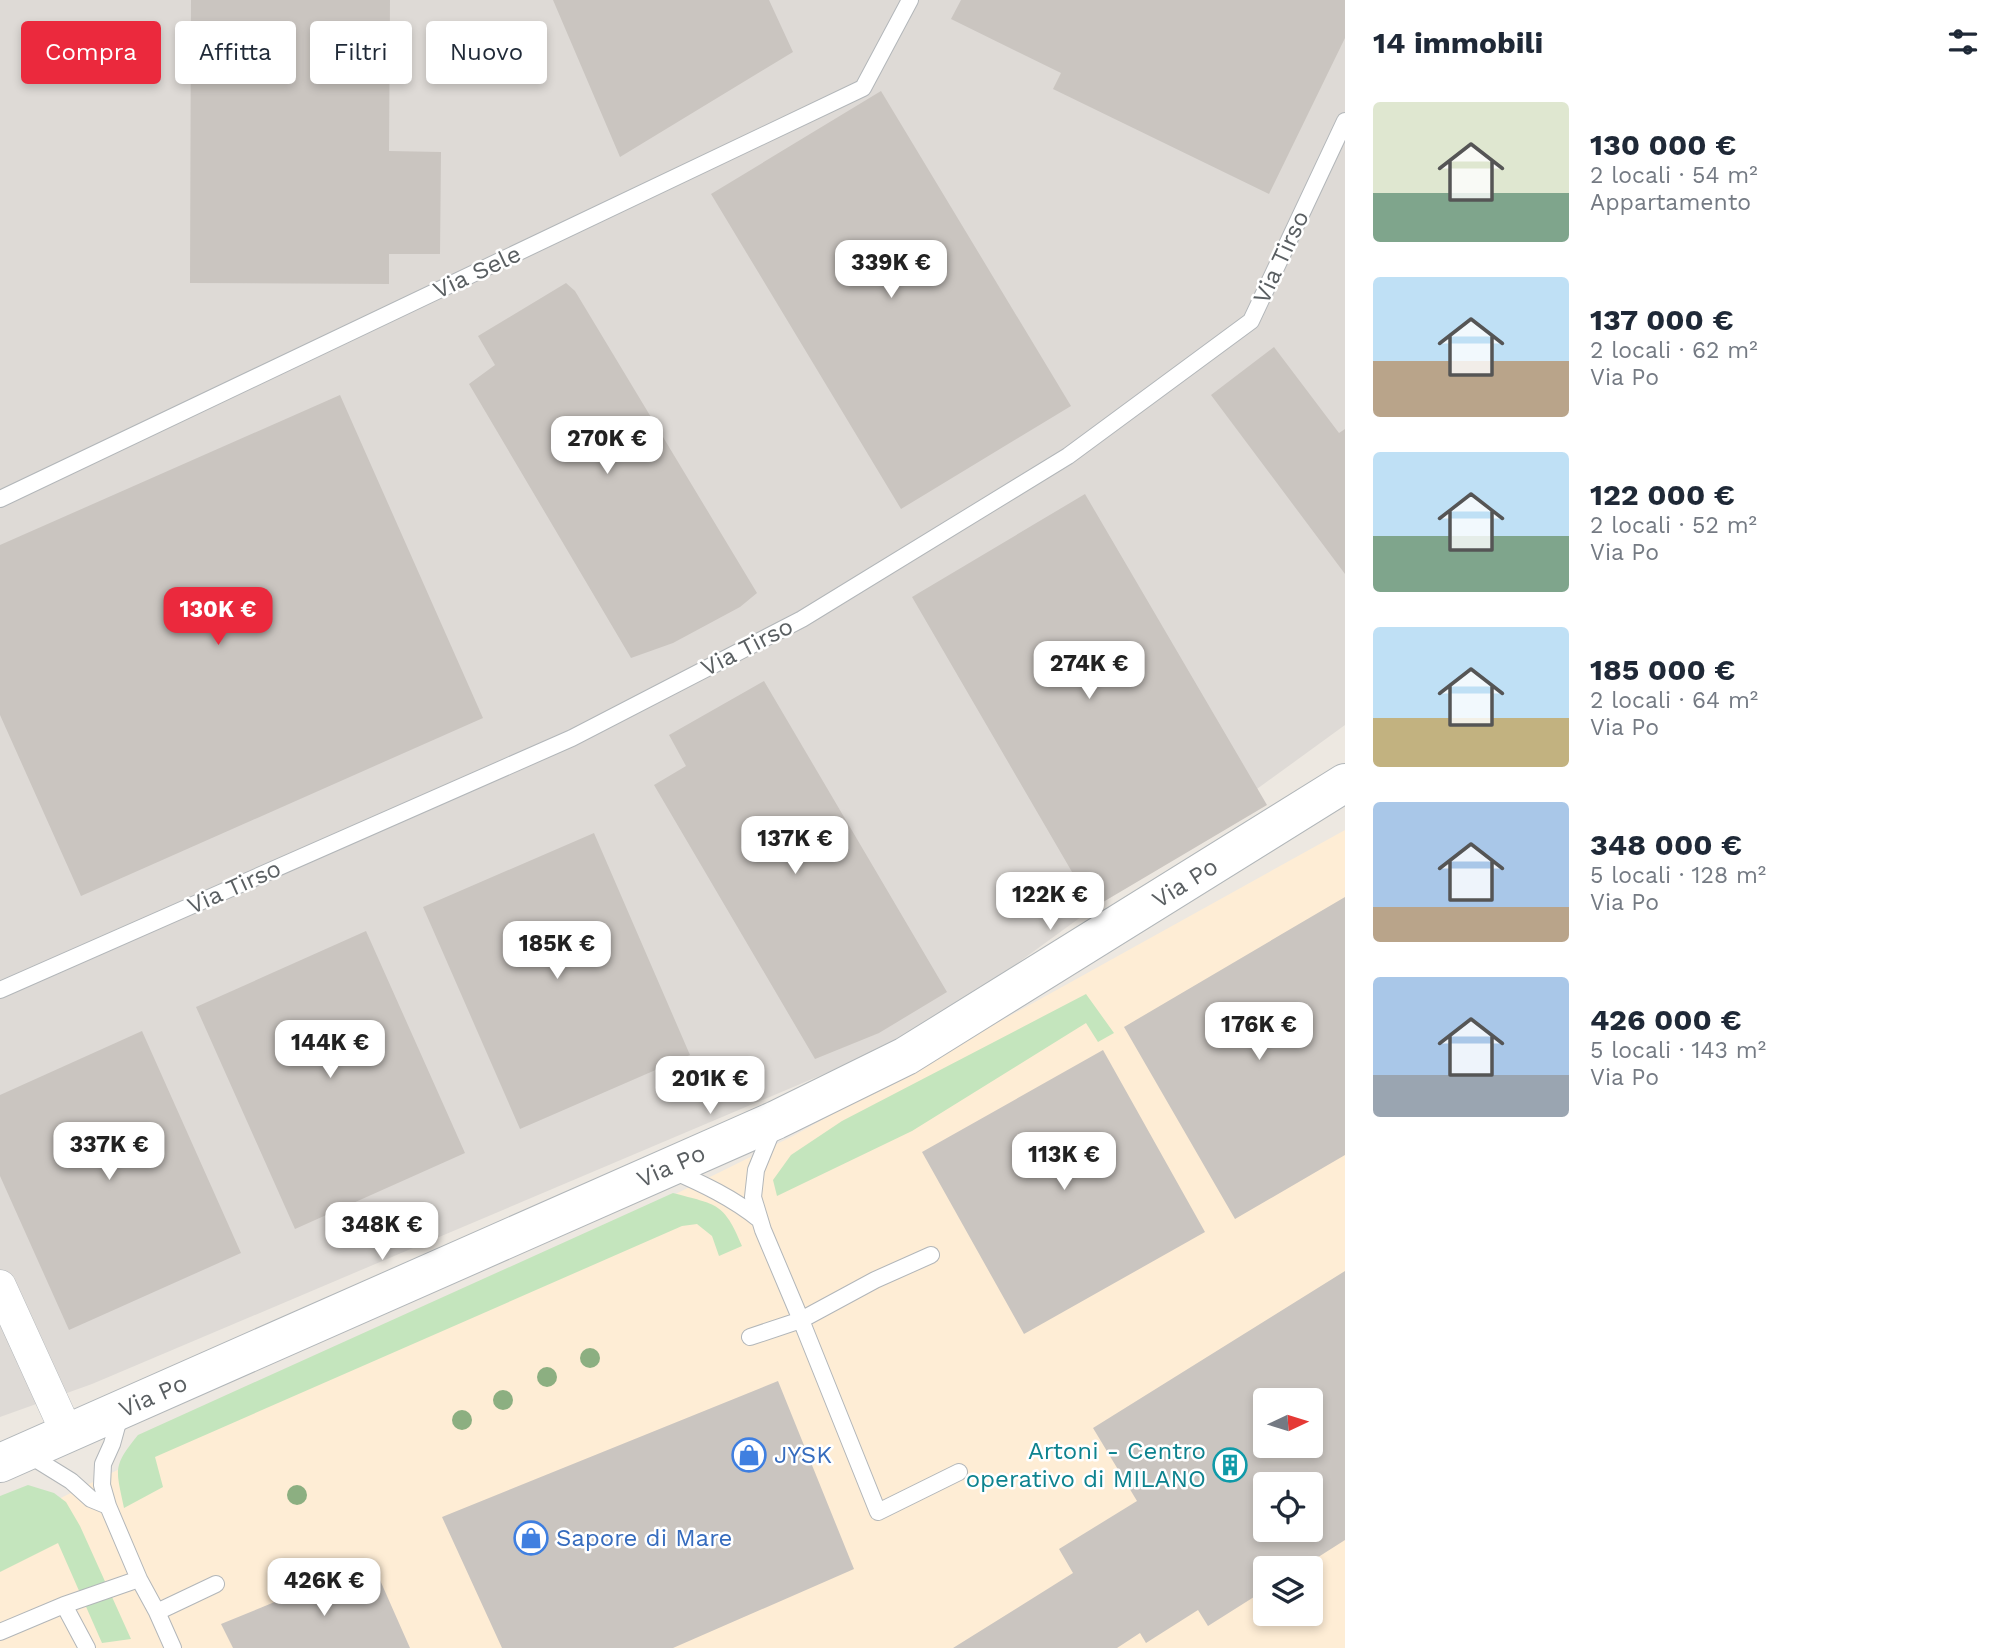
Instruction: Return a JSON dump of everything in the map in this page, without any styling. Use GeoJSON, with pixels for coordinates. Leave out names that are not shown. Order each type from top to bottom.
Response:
{"type":"FeatureCollection","features":[{"type":"Feature","properties":{"kind":"street","name":"Via Po"},"geometry":{"type":"LineString","coordinates":[[13,1458],[776,1119],[906,1056],[1345,783]]}},
{"type":"Feature","properties":{"kind":"street"},"geometry":{"type":"LineString","coordinates":[[0,1286],[67,1433]]}},
{"type":"Feature","properties":{"kind":"lane","name":"Via Sele"},"geometry":{"type":"LineString","coordinates":[[0,499],[863,88],[910,0]]}},
{"type":"Feature","properties":{"kind":"lane","name":"Via Tirso"},"geometry":{"type":"LineString","coordinates":[[0,990],[572,738],[802,619],[1068,456],[1251,321],[1345,121]]}},
{"type":"Feature","properties":{"kind":"lane"},"geometry":{"type":"LineString","coordinates":[[776,1119],[756,1170],[753,1197],[878,1512],[959,1472]]}},
{"type":"Feature","properties":{"kind":"lane"},"geometry":{"type":"LineString","coordinates":[[667,1168],[704,1184],[743,1206],[760,1220]]}},
{"type":"Feature","properties":{"kind":"lane"},"geometry":{"type":"LineString","coordinates":[[750,1337],[801,1320],[875,1280],[931,1255]]}},
{"type":"Feature","properties":{"kind":"lane"},"geometry":{"type":"LineString","coordinates":[[121,1410],[112,1444],[103,1464],[102,1485],[108,1507],[139,1580],[173,1648]]}},
{"type":"Feature","properties":{"kind":"lane"},"geometry":{"type":"LineString","coordinates":[[13,1458],[71,1481],[91,1499],[108,1507]]}},
{"type":"Feature","properties":{"kind":"lane"},"geometry":{"type":"LineString","coordinates":[[0,1632],[64,1605],[139,1580]]}},
{"type":"Feature","properties":{"kind":"lane"},"geometry":{"type":"LineString","coordinates":[[157,1612],[216,1584]]}},
{"type":"Feature","properties":{"kind":"lane"},"geometry":{"type":"LineString","coordinates":[[64,1605],[87,1648]]}},
{"type":"Feature","properties":{"kind":"shaded area"},"geometry":{"type":"Polygon","coordinates":[[[0,0],[1345,0],[1345,725],[923,1032],[92,1384],[0,1417],[0,0]]]}},
{"type":"Feature","properties":{"kind":"shaded area"},"geometry":{"type":"Polygon","coordinates":[[[1345,830],[1345,1648],[0,1648],[0,1528],[793,1136],[1345,830]]]}},
{"type":"Feature","properties":{"kind":"green space"},"geometry":{"type":"Polygon","coordinates":[[[1086,994],[1114,1033],[1098,1042],[1086,1023],[912,1131],[777,1196],[773,1180],[791,1155],[842,1121],[1086,994]]]}},
{"type":"Feature","properties":{"kind":"green space"},"geometry":{"type":"Polygon","coordinates":[[[673,1193],[709,1203],[724,1213],[742,1246],[719,1256],[712,1236],[697,1224],[682,1226],[155,1457],[163,1487],[124,1508],[118,1469],[124,1454],[138,1435],[673,1193]]]}},
{"type":"Feature","properties":{"kind":"green space"},"geometry":{"type":"Polygon","coordinates":[[[28,1485],[54,1493],[66,1502],[80,1526],[131,1639],[102,1643],[58,1543],[0,1572],[0,1496],[28,1485]]]}},
{"type":"Feature","properties":{"kind":"building"},"geometry":{"type":"Polygon","coordinates":[[[191,0],[390,0],[390,21],[310,21],[310,84],[389,84],[389,151],[441,152],[440,254],[389,254],[389,284],[190,283],[191,84],[296,84],[296,21],[191,21],[191,0]]]}},
{"type":"Feature","properties":{"kind":"building"},"geometry":{"type":"Polygon","coordinates":[[[553,0],[769,0],[793,52],[620,157],[553,0]]]}},
{"type":"Feature","properties":{"kind":"building"},"geometry":{"type":"Polygon","coordinates":[[[961,0],[1345,0],[1345,38],[1269,194],[1053,89],[1061,73],[951,19],[961,0]]]}},
{"type":"Feature","properties":{"kind":"building"},"geometry":{"type":"Polygon","coordinates":[[[881,91],[1071,406],[901,509],[711,194],[881,91]]]}},
{"type":"Feature","properties":{"kind":"building"},"geometry":{"type":"Polygon","coordinates":[[[566,283],[575,291],[757,593],[740,607],[673,643],[631,658],[469,384],[495,365],[478,336],[566,283]]]}},
{"type":"Feature","properties":{"kind":"building"},"geometry":{"type":"Polygon","coordinates":[[[1274,347],[1339,433],[1345,429],[1345,574],[1211,395],[1274,347]]]}},
{"type":"Feature","properties":{"kind":"building"},"geometry":{"type":"Polygon","coordinates":[[[340,395],[483,718],[81,896],[0,715],[0,545],[340,395]]]}},
{"type":"Feature","properties":{"kind":"building"},"geometry":{"type":"Polygon","coordinates":[[[1085,494],[1267,805],[1093,908],[912,597],[1085,494]]]}},
{"type":"Feature","properties":{"kind":"building"},"geometry":{"type":"Polygon","coordinates":[[[764,681],[947,992],[879,1033],[815,1059],[654,785],[686,766],[669,735],[764,681]]]}},
{"type":"Feature","properties":{"kind":"building"},"geometry":{"type":"Polygon","coordinates":[[[594,833],[690,1055],[520,1129],[423,907],[594,833]]]}},
{"type":"Feature","properties":{"kind":"building"},"geometry":{"type":"Polygon","coordinates":[[[1345,897],[1345,1155],[1235,1219],[1124,1027],[1345,897]]]}},
{"type":"Feature","properties":{"kind":"building"},"geometry":{"type":"Polygon","coordinates":[[[366,931],[465,1153],[295,1229],[196,1007],[366,931]]]}},
{"type":"Feature","properties":{"kind":"building"},"geometry":{"type":"Polygon","coordinates":[[[142,1031],[241,1253],[69,1330],[0,1176],[0,1095],[142,1031]]]}},
{"type":"Feature","properties":{"kind":"building"},"geometry":{"type":"Polygon","coordinates":[[[1103,1050],[1205,1232],[1024,1334],[922,1152],[1103,1050]]]}},
{"type":"Feature","properties":{"kind":"building","name":"Artoni - Centro operativo di MILANO"},"geometry":{"type":"Polygon","coordinates":[[[1345,1271],[1345,1540],[1320,1556],[1253,1556],[1253,1598],[1208,1626],[1198,1610],[1146,1643],[1140,1633],[1117,1648],[953,1648],[1073,1573],[1059,1549],[1137,1501],[1093,1428],[1345,1271]]]}},
{"type":"Feature","properties":{"kind":"building"},"geometry":{"type":"Polygon","coordinates":[[[778,1381],[854,1569],[673,1648],[502,1648],[442,1517],[778,1381]]]}},
{"type":"Feature","properties":{"kind":"building"},"geometry":{"type":"Polygon","coordinates":[[[372,1562],[410,1648],[233,1648],[221,1624],[372,1562]]]}},
{"type":"Feature","properties":{"kind":"place","name":"JYSK"},"geometry":{"type":"Point","coordinates":[749,1455]}},
{"type":"Feature","properties":{"kind":"place","name":"Artoni - Centro operativo di MILANO"},"geometry":{"type":"Point","coordinates":[1230,1465]}},
{"type":"Feature","properties":{"kind":"place","name":"Sapore di Mare"},"geometry":{"type":"Point","coordinates":[531,1538]}}]}
